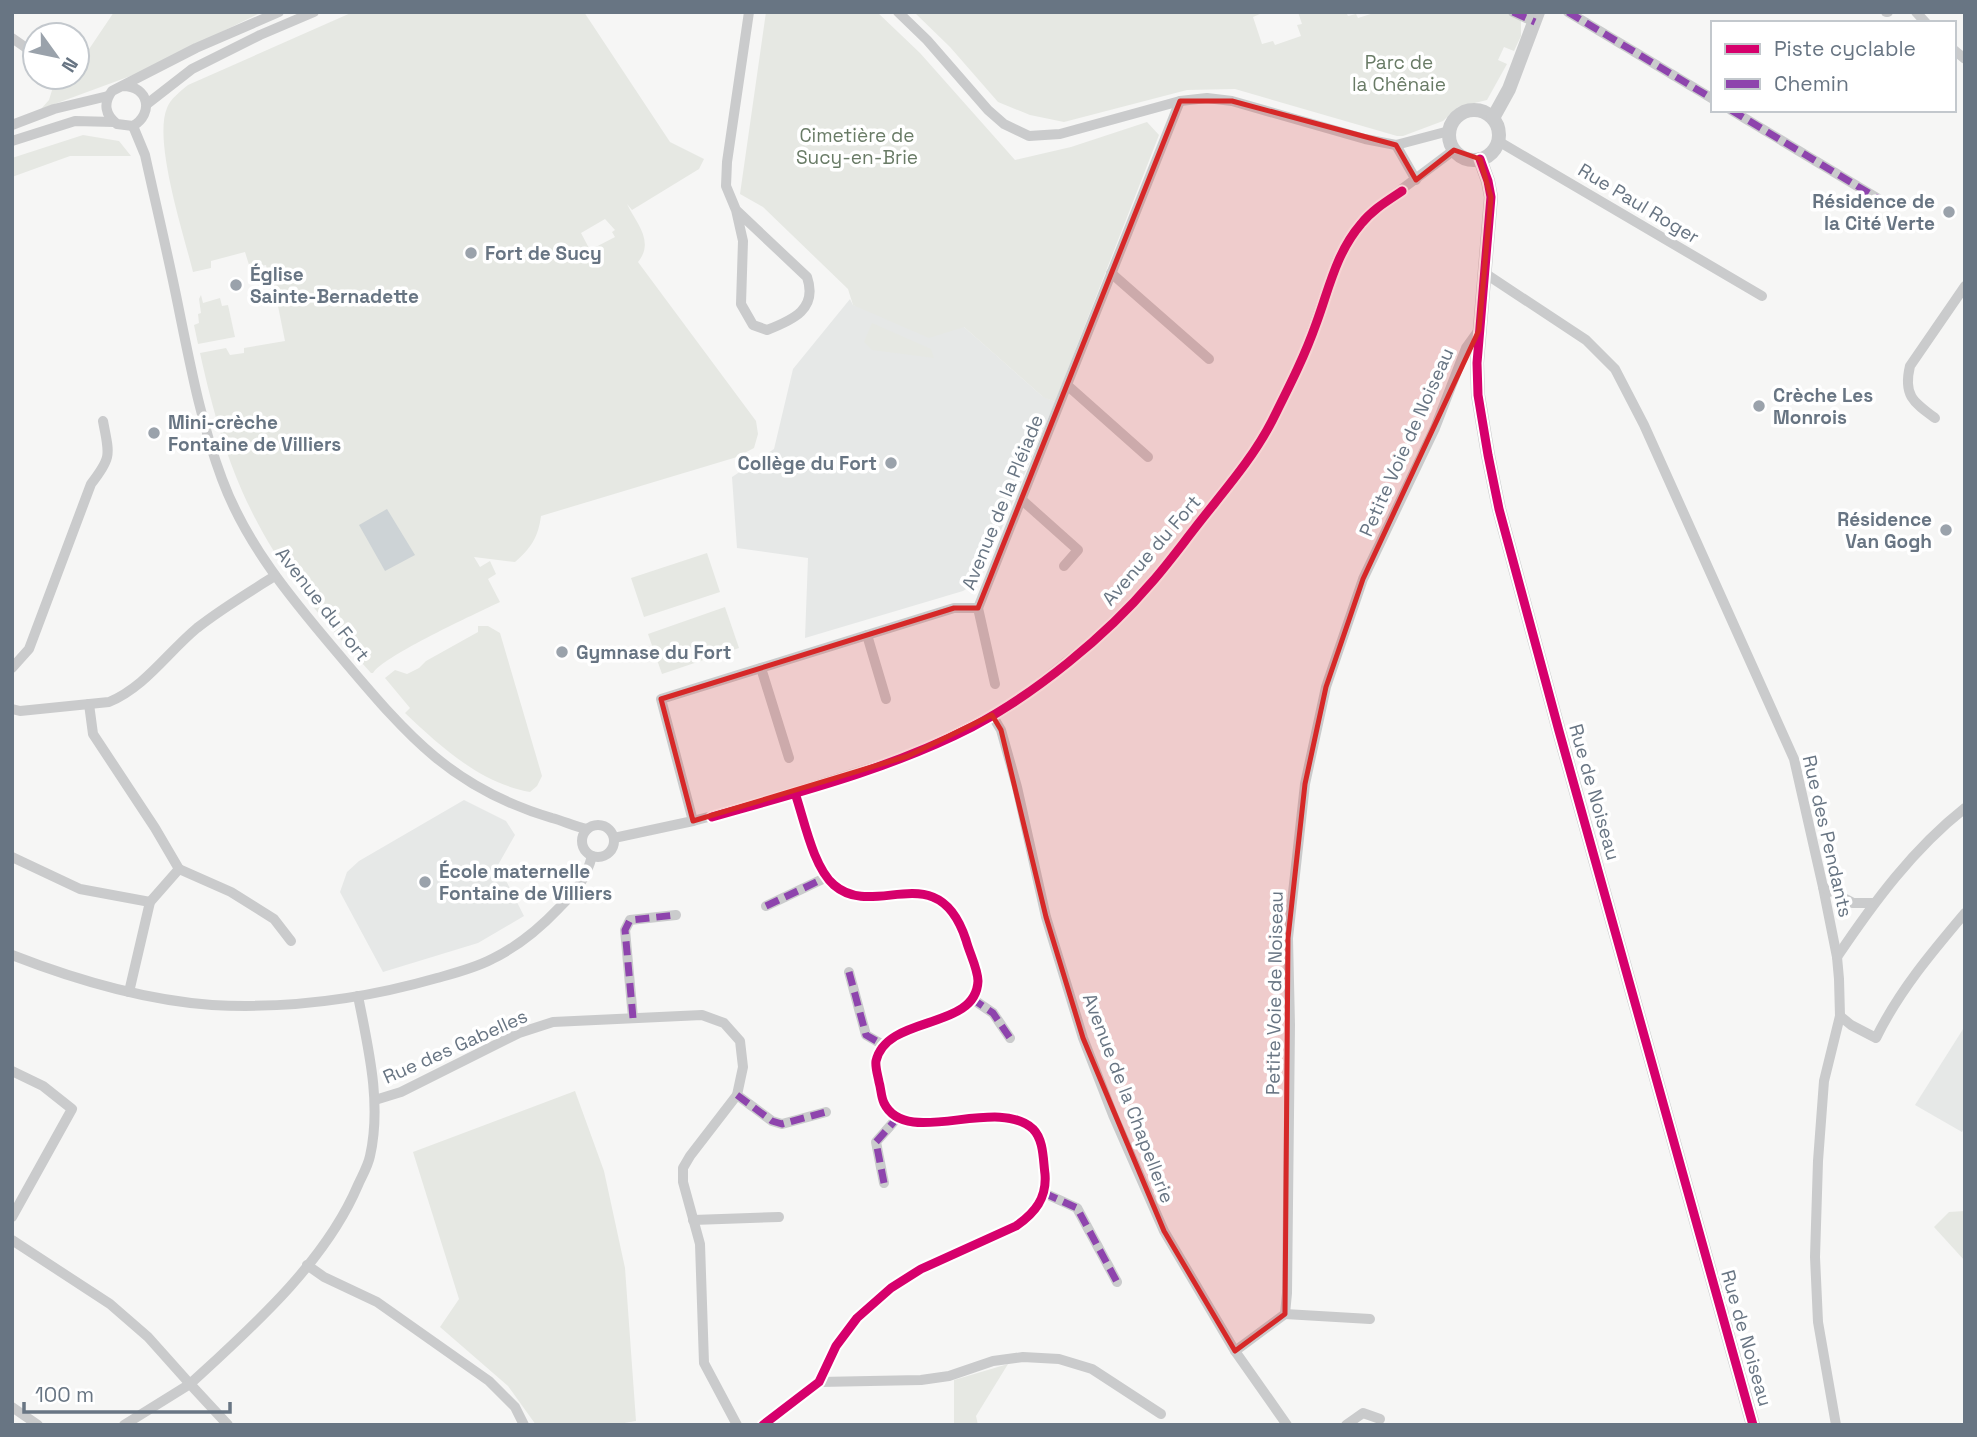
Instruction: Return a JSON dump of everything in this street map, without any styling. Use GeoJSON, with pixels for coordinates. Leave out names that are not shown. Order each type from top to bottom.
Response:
{"type":"FeatureCollection","features":[{"type":"Feature","properties":{"kind":"street"},"geometry":{"type":"LineString","coordinates":[[123,86],[196,48],[279,12]]}},
{"type":"Feature","properties":{"kind":"street"},"geometry":{"type":"LineString","coordinates":[[147,104],[192,69],[314,12]]}},
{"type":"Feature","properties":{"kind":"street"},"geometry":{"type":"LineString","coordinates":[[736,210],[807,277],[812,291],[806,308],[787,322],[767,330],[753,326],[741,304],[743,241],[736,210],[726,186],[727,162],[749,12]]}},
{"type":"Feature","properties":{"kind":"street"},"geometry":{"type":"LineString","coordinates":[[898,12],[927,40],[988,110],[1004,124],[1028,136],[1059,134],[1180,101],[1207,98],[1232,101],[1365,139],[1396,145],[1449,131]]}},
{"type":"Feature","properties":{"kind":"street"},"geometry":{"type":"LineString","coordinates":[[1493,118],[1509,89],[1537,17],[1513,12]]}},
{"type":"Feature","properties":{"kind":"street"},"geometry":{"type":"LineString","coordinates":[[1568,12],[1711,98]]}},
{"type":"Feature","properties":{"kind":"street"},"geometry":{"type":"LineString","coordinates":[[12,125],[54,109],[108,96],[117,87],[123,86],[130,86],[142,92],[147,104],[144,116],[133,126],[123,127],[114,122],[75,121],[12,141]]}},
{"type":"Feature","properties":{"kind":"street"},"geometry":{"type":"LineString","coordinates":[[108,96],[106,108],[114,122]]}},
{"type":"Feature","properties":{"kind":"street","name":"Avenue de la Pléiade"},"geometry":{"type":"LineString","coordinates":[[693,821],[661,699],[954,608],[978,608],[1180,101]]}},
{"type":"Feature","properties":{"kind":"street"},"geometry":{"type":"LineString","coordinates":[[1471,109],[1487,113],[1493,118],[1497,125],[1498,141],[1492,152],[1480,159],[1466,159],[1454,150],[1449,131],[1456,117],[1471,109]]}},
{"type":"Feature","properties":{"kind":"street"},"geometry":{"type":"LineString","coordinates":[[1734,112],[1882,201]]}},
{"type":"Feature","properties":{"kind":"street","name":"Avenue du Fort"},"geometry":{"type":"LineString","coordinates":[[133,126],[145,155],[206,429],[222,481],[251,540],[312,623],[384,708],[429,753],[456,774],[503,800],[587,829]]}},
{"type":"Feature","properties":{"kind":"street","name":"Rue Paul Roger"},"geometry":{"type":"LineString","coordinates":[[1498,141],[1762,296]]}},
{"type":"Feature","properties":{"kind":"street"},"geometry":{"type":"LineString","coordinates":[[1396,145],[1416,180]]}},
{"type":"Feature","properties":{"kind":"street","name":"Avenue du Fort"},"geometry":{"type":"LineString","coordinates":[[614,838],[693,821],[795,793],[908,756],[992,715],[1026,694],[1099,636],[1152,583],[1238,474],[1270,425],[1300,365],[1343,249],[1362,222],[1454,150]]}},
{"type":"Feature","properties":{"kind":"street","name":"Rue de Noiseau"},"geometry":{"type":"LineString","coordinates":[[1480,159],[1491,197],[1479,330],[1478,395],[1499,509],[1753,1425]]}},
{"type":"Feature","properties":{"kind":"street","name":"Rue des Pendants"},"geometry":{"type":"LineString","coordinates":[[1483,272],[1586,340],[1615,369],[1632,399],[1794,759],[1806,803],[1837,957],[1840,1016],[1824,1081],[1815,1257],[1818,1322],[1836,1425]]}},
{"type":"Feature","properties":{"kind":"street"},"geometry":{"type":"LineString","coordinates":[[1111,273],[1209,359]]}},
{"type":"Feature","properties":{"kind":"street"},"geometry":{"type":"LineString","coordinates":[[1935,418],[1911,400],[1906,380],[1910,366],[1965,286]]}},
{"type":"Feature","properties":{"kind":"street","name":"Petite Voie de Noiseau"},"geometry":{"type":"LineString","coordinates":[[1285,1314],[1289,1156],[1288,937],[1305,784],[1326,687],[1363,579],[1435,428],[1466,348],[1479,330]]}},
{"type":"Feature","properties":{"kind":"street"},"geometry":{"type":"LineString","coordinates":[[1067,385],[1148,457]]}},
{"type":"Feature","properties":{"kind":"street"},"geometry":{"type":"LineString","coordinates":[[12,668],[29,649],[91,484],[109,456],[103,421]]}},
{"type":"Feature","properties":{"kind":"street"},"geometry":{"type":"LineString","coordinates":[[1022,500],[1078,550],[1064,566]]}},
{"type":"Feature","properties":{"kind":"street"},"geometry":{"type":"LineString","coordinates":[[12,709],[20,711],[109,702],[130,691],[199,626],[275,576]]}},
{"type":"Feature","properties":{"kind":"street"},"geometry":{"type":"LineString","coordinates":[[978,608],[995,684]]}},
{"type":"Feature","properties":{"kind":"street"},"geometry":{"type":"LineString","coordinates":[[867,635],[886,699]]}},
{"type":"Feature","properties":{"kind":"street"},"geometry":{"type":"LineString","coordinates":[[761,668],[789,758]]}},
{"type":"Feature","properties":{"kind":"street"},"geometry":{"type":"LineString","coordinates":[[89,704],[93,734],[179,869],[242,898],[274,919],[291,941]]}},
{"type":"Feature","properties":{"kind":"street","name":"Avenue de la Chapellerie"},"geometry":{"type":"LineString","coordinates":[[992,715],[1001,730],[1017,787],[1046,917],[1083,1038],[1113,1115],[1164,1231],[1235,1351],[1287,1425]]}},
{"type":"Feature","properties":{"kind":"street"},"geometry":{"type":"LineString","coordinates":[[763,1425],[819,1381],[836,1346],[857,1318],[891,1288],[921,1269],[1031,1217],[1046,1187],[1042,1146],[1034,1130],[1017,1120],[998,1116],[914,1123],[898,1117],[884,1104],[875,1063],[885,1046],[898,1034],[951,1015],[965,1007],[978,980],[960,922],[947,905],[929,895],[856,896],[835,886],[821,870],[795,793]]}},
{"type":"Feature","properties":{"kind":"street"},"geometry":{"type":"LineString","coordinates":[[1837,957],[1873,903],[1946,824],[1965,808]]}},
{"type":"Feature","properties":{"kind":"street"},"geometry":{"type":"LineString","coordinates":[[601,825],[610,829],[614,838],[609,852],[600,857],[592,856],[586,851],[582,842],[587,829],[601,825]]}},
{"type":"Feature","properties":{"kind":"street"},"geometry":{"type":"LineString","coordinates":[[12,955],[72,978],[129,992],[211,1004],[317,1003],[410,986],[492,960],[544,924],[586,876],[592,856]]}},
{"type":"Feature","properties":{"kind":"street"},"geometry":{"type":"LineString","coordinates":[[12,857],[80,889],[150,902]]}},
{"type":"Feature","properties":{"kind":"street"},"geometry":{"type":"LineString","coordinates":[[129,992],[150,902],[179,869]]}},
{"type":"Feature","properties":{"kind":"street"},"geometry":{"type":"LineString","coordinates":[[766,906],[827,877]]}},
{"type":"Feature","properties":{"kind":"street"},"geometry":{"type":"LineString","coordinates":[[1823,887],[1853,903],[1873,903]]}},
{"type":"Feature","properties":{"kind":"street"},"geometry":{"type":"LineString","coordinates":[[1840,1016],[1876,1038],[1884,1021],[1924,961],[1965,913]]}},
{"type":"Feature","properties":{"kind":"street"},"geometry":{"type":"LineString","coordinates":[[633,1018],[625,930],[630,920],[676,915]]}},
{"type":"Feature","properties":{"kind":"street"},"geometry":{"type":"LineString","coordinates":[[849,972],[866,1035],[885,1046]]}},
{"type":"Feature","properties":{"kind":"street"},"geometry":{"type":"LineString","coordinates":[[124,1425],[190,1384],[262,1318],[329,1237],[349,1206],[370,1156],[375,1100],[358,996]]}},
{"type":"Feature","properties":{"kind":"street"},"geometry":{"type":"LineString","coordinates":[[971,998],[993,1013],[1010,1038]]}},
{"type":"Feature","properties":{"kind":"street","name":"Rue des Gabelles"},"geometry":{"type":"LineString","coordinates":[[375,1100],[401,1092],[519,1033],[553,1022],[702,1015],[724,1023],[740,1041],[743,1067],[737,1095],[684,1168],[682,1182],[700,1244],[704,1363],[737,1425]]}},
{"type":"Feature","properties":{"kind":"street"},"geometry":{"type":"LineString","coordinates":[[12,1071],[43,1086],[72,1109],[12,1217]]}},
{"type":"Feature","properties":{"kind":"street"},"geometry":{"type":"LineString","coordinates":[[737,1095],[772,1121],[782,1124],[826,1112]]}},
{"type":"Feature","properties":{"kind":"street"},"geometry":{"type":"LineString","coordinates":[[884,1183],[876,1142],[898,1117]]}},
{"type":"Feature","properties":{"kind":"street"},"geometry":{"type":"LineString","coordinates":[[1044,1193],[1077,1208],[1117,1282]]}},
{"type":"Feature","properties":{"kind":"street"},"geometry":{"type":"LineString","coordinates":[[693,1220],[779,1217]]}},
{"type":"Feature","properties":{"kind":"street"},"geometry":{"type":"LineString","coordinates":[[12,1240],[110,1304],[148,1337],[228,1425]]}},
{"type":"Feature","properties":{"kind":"street"},"geometry":{"type":"LineString","coordinates":[[307,1265],[324,1277],[377,1303],[489,1381],[515,1407],[524,1425]]}},
{"type":"Feature","properties":{"kind":"street"},"geometry":{"type":"LineString","coordinates":[[1235,1351],[1285,1314],[1370,1319]]}},
{"type":"Feature","properties":{"kind":"street"},"geometry":{"type":"LineString","coordinates":[[819,1381],[920,1380],[948,1376],[993,1362],[1023,1357],[1059,1359],[1092,1369],[1161,1413]]}},
{"type":"Feature","properties":{"kind":"street"},"geometry":{"type":"LineString","coordinates":[[12,1407],[38,1425]]}},
{"type":"Feature","properties":{"kind":"street"},"geometry":{"type":"LineString","coordinates":[[1346,1425],[1363,1413],[1380,1419]]}},
{"type":"Feature","properties":{"kind":"highlighted area"},"geometry":{"type":"Polygon","coordinates":[[[1180,101],[1232,101],[1396,145],[1416,180],[1454,150],[1480,159],[1491,197],[1479,330],[1363,579],[1326,687],[1305,784],[1288,938],[1285,1314],[1235,1351],[1164,1231],[1083,1038],[1046,917],[1001,730],[992,715],[908,756],[693,821],[661,699],[954,608],[978,608],[1180,101]]]}},
{"type":"Feature","properties":{"kind":"shaded area","name":"Collège du Fort"},"geometry":{"type":"Polygon","coordinates":[[[850,299],[853,305],[964,327],[1042,396],[1055,402],[980,580],[963,591],[805,638],[808,558],[737,548],[732,477],[774,449],[793,369],[850,299]]]}},
{"type":"Feature","properties":{"kind":"shaded area"},"geometry":{"type":"Polygon","coordinates":[[[387,509],[415,555],[385,571],[359,525],[387,509]]]}},
{"type":"Feature","properties":{"kind":"shaded area","name":"École maternelle Fontaine de Villiers"},"geometry":{"type":"Polygon","coordinates":[[[464,800],[506,821],[515,835],[498,865],[524,916],[478,943],[383,972],[340,892],[347,872],[359,861],[464,800]]]}},
{"type":"Feature","properties":{"kind":"shaded area"},"geometry":{"type":"Polygon","coordinates":[[[1965,1026],[1965,1126],[1962,1132],[1915,1105],[1965,1026]]]}},
{"type":"Feature","properties":{"kind":"green space"},"geometry":{"type":"Polygon","coordinates":[[[114,12],[262,12],[136,74],[91,91],[91,46],[114,12]]]}},
{"type":"Feature","properties":{"kind":"green space"},"geometry":{"type":"Polygon","coordinates":[[[353,12],[584,12],[670,142],[704,159],[699,169],[632,210],[627,204],[644,239],[645,247],[638,262],[756,421],[758,434],[754,448],[737,457],[541,516],[533,542],[515,562],[474,557],[480,567],[490,561],[496,574],[488,579],[500,602],[412,646],[371,673],[315,609],[279,559],[248,504],[225,447],[200,353],[226,348],[230,355],[244,353],[244,348],[285,341],[278,306],[273,306],[266,265],[250,268],[245,252],[211,261],[211,268],[193,272],[171,188],[164,142],[168,105],[188,85],[353,12]],[[605,219],[581,233],[590,250],[615,237],[612,232],[615,230],[605,219]]]}},
{"type":"Feature","properties":{"kind":"green space","name":"Cimetière de Sucy-en-Brie"},"geometry":{"type":"Polygon","coordinates":[[[766,12],[877,12],[920,53],[1015,160],[1071,147],[1147,122],[1159,135],[1055,402],[1043,397],[964,327],[929,338],[853,305],[848,289],[763,207],[740,194],[766,12]]]}},
{"type":"Feature","properties":{"kind":"green space","name":"Parc de la Chênaie"},"geometry":{"type":"Polygon","coordinates":[[[914,12],[1259,12],[1260,14],[1253,17],[1262,44],[1273,41],[1275,45],[1301,36],[1297,25],[1302,24],[1298,12],[1346,12],[1348,16],[1356,14],[1358,18],[1377,12],[1521,12],[1521,36],[1514,51],[1504,47],[1498,60],[1507,64],[1487,100],[1458,107],[1443,121],[1397,136],[1235,89],[1187,90],[1064,122],[1030,115],[998,102],[950,47],[914,12]]]}},
{"type":"Feature","properties":{"kind":"green space"},"geometry":{"type":"Polygon","coordinates":[[[52,91],[90,91],[41,109],[49,100],[52,91]]]}},
{"type":"Feature","properties":{"kind":"green space"},"geometry":{"type":"Polygon","coordinates":[[[83,135],[119,141],[131,156],[70,156],[12,177],[12,158],[83,135]]]}},
{"type":"Feature","properties":{"kind":"green space"},"geometry":{"type":"Polygon","coordinates":[[[201,295],[203,303],[220,298],[222,306],[228,305],[235,337],[198,344],[194,325],[199,323],[201,295]]]}},
{"type":"Feature","properties":{"kind":"green space"},"geometry":{"type":"Polygon","coordinates":[[[872,323],[931,349],[934,358],[872,350],[864,342],[872,323]]]}},
{"type":"Feature","properties":{"kind":"green space"},"geometry":{"type":"Polygon","coordinates":[[[707,553],[720,592],[644,617],[631,578],[707,553]]]}},
{"type":"Feature","properties":{"kind":"green space"},"geometry":{"type":"Polygon","coordinates":[[[725,607],[739,648],[662,674],[648,634],[725,607]]]}},
{"type":"Feature","properties":{"kind":"green space"},"geometry":{"type":"Polygon","coordinates":[[[478,626],[488,626],[500,633],[542,776],[530,792],[494,781],[447,751],[405,713],[410,708],[385,678],[395,670],[407,674],[419,668],[426,661],[478,632],[478,626]]]}},
{"type":"Feature","properties":{"kind":"green space"},"geometry":{"type":"Polygon","coordinates":[[[575,1091],[604,1171],[625,1268],[636,1421],[613,1425],[536,1425],[508,1386],[440,1327],[459,1299],[413,1152],[575,1091]]]}},
{"type":"Feature","properties":{"kind":"green space"},"geometry":{"type":"Polygon","coordinates":[[[1965,1211],[1965,1261],[1934,1227],[1949,1212],[1965,1211]]]}},
{"type":"Feature","properties":{"kind":"green space"},"geometry":{"type":"Polygon","coordinates":[[[1008,1364],[976,1416],[978,1425],[954,1425],[954,1380],[1008,1364]]]}},
{"type":"Feature","properties":{"kind":"marked path"},"geometry":{"type":"LineString","coordinates":[[1513,12],[1535,22]]}},
{"type":"Feature","properties":{"kind":"marked path"},"geometry":{"type":"LineString","coordinates":[[1568,12],[1711,98]]}},
{"type":"Feature","properties":{"kind":"marked path"},"geometry":{"type":"LineString","coordinates":[[1734,112],[1882,201]]}},
{"type":"Feature","properties":{"kind":"marked path"},"geometry":{"type":"LineString","coordinates":[[766,906],[827,877]]}},
{"type":"Feature","properties":{"kind":"marked path"},"geometry":{"type":"LineString","coordinates":[[633,1018],[625,930],[630,920],[676,915]]}},
{"type":"Feature","properties":{"kind":"marked path"},"geometry":{"type":"LineString","coordinates":[[849,972],[866,1035],[885,1046]]}},
{"type":"Feature","properties":{"kind":"marked path"},"geometry":{"type":"LineString","coordinates":[[971,998],[993,1013],[1010,1038]]}},
{"type":"Feature","properties":{"kind":"marked path"},"geometry":{"type":"LineString","coordinates":[[737,1095],[772,1121],[782,1124],[826,1112]]}},
{"type":"Feature","properties":{"kind":"marked path"},"geometry":{"type":"LineString","coordinates":[[884,1183],[876,1142],[898,1117]]}},
{"type":"Feature","properties":{"kind":"marked path"},"geometry":{"type":"LineString","coordinates":[[1044,1193],[1077,1208],[1117,1282]]}},
{"type":"Feature","properties":{"kind":"cycle path"},"geometry":{"type":"LineString","coordinates":[[1480,159],[1491,197],[1477,363],[1478,395],[1499,509],[1753,1425]]}},
{"type":"Feature","properties":{"kind":"cycle path"},"geometry":{"type":"LineString","coordinates":[[712,817],[844,778],[941,742],[996,714],[1045,681],[1091,643],[1158,576],[1255,449],[1301,361],[1345,247],[1370,214],[1402,191]]}},
{"type":"Feature","properties":{"kind":"cycle path"},"geometry":{"type":"LineString","coordinates":[[763,1425],[819,1382],[836,1346],[857,1318],[891,1288],[921,1269],[1016,1226],[1029,1216],[1038,1204],[1045,1183],[1041,1144],[1037,1134],[1017,1120],[997,1117],[911,1122],[895,1116],[884,1103],[876,1063],[883,1046],[896,1036],[963,1008],[973,997],[978,981],[977,971],[954,914],[939,900],[923,894],[868,897],[850,894],[834,885],[820,867],[795,793]]}},
{"type":"Feature","properties":{"kind":"place","name":"Résidence de la Cité Verte"},"geometry":{"type":"Point","coordinates":[1949,212]}},
{"type":"Feature","properties":{"kind":"place","name":"Fort de Sucy"},"geometry":{"type":"Point","coordinates":[471,253]}},
{"type":"Feature","properties":{"kind":"place","name":"Église Sainte-Bernadette"},"geometry":{"type":"Point","coordinates":[236,285]}},
{"type":"Feature","properties":{"kind":"place","name":"Crèche Les Monrois"},"geometry":{"type":"Point","coordinates":[1759,406]}},
{"type":"Feature","properties":{"kind":"place","name":"Mini-crèche Fontaine de Villiers"},"geometry":{"type":"Point","coordinates":[154,433]}},
{"type":"Feature","properties":{"kind":"place","name":"Collège du Fort"},"geometry":{"type":"Point","coordinates":[891,463]}},
{"type":"Feature","properties":{"kind":"place","name":"Résidence Van Gogh"},"geometry":{"type":"Point","coordinates":[1946,530]}},
{"type":"Feature","properties":{"kind":"place","name":"Gymnase du Fort"},"geometry":{"type":"Point","coordinates":[562,652]}},
{"type":"Feature","properties":{"kind":"place","name":"École maternelle Fontaine de Villiers"},"geometry":{"type":"Point","coordinates":[425,882]}}]}
